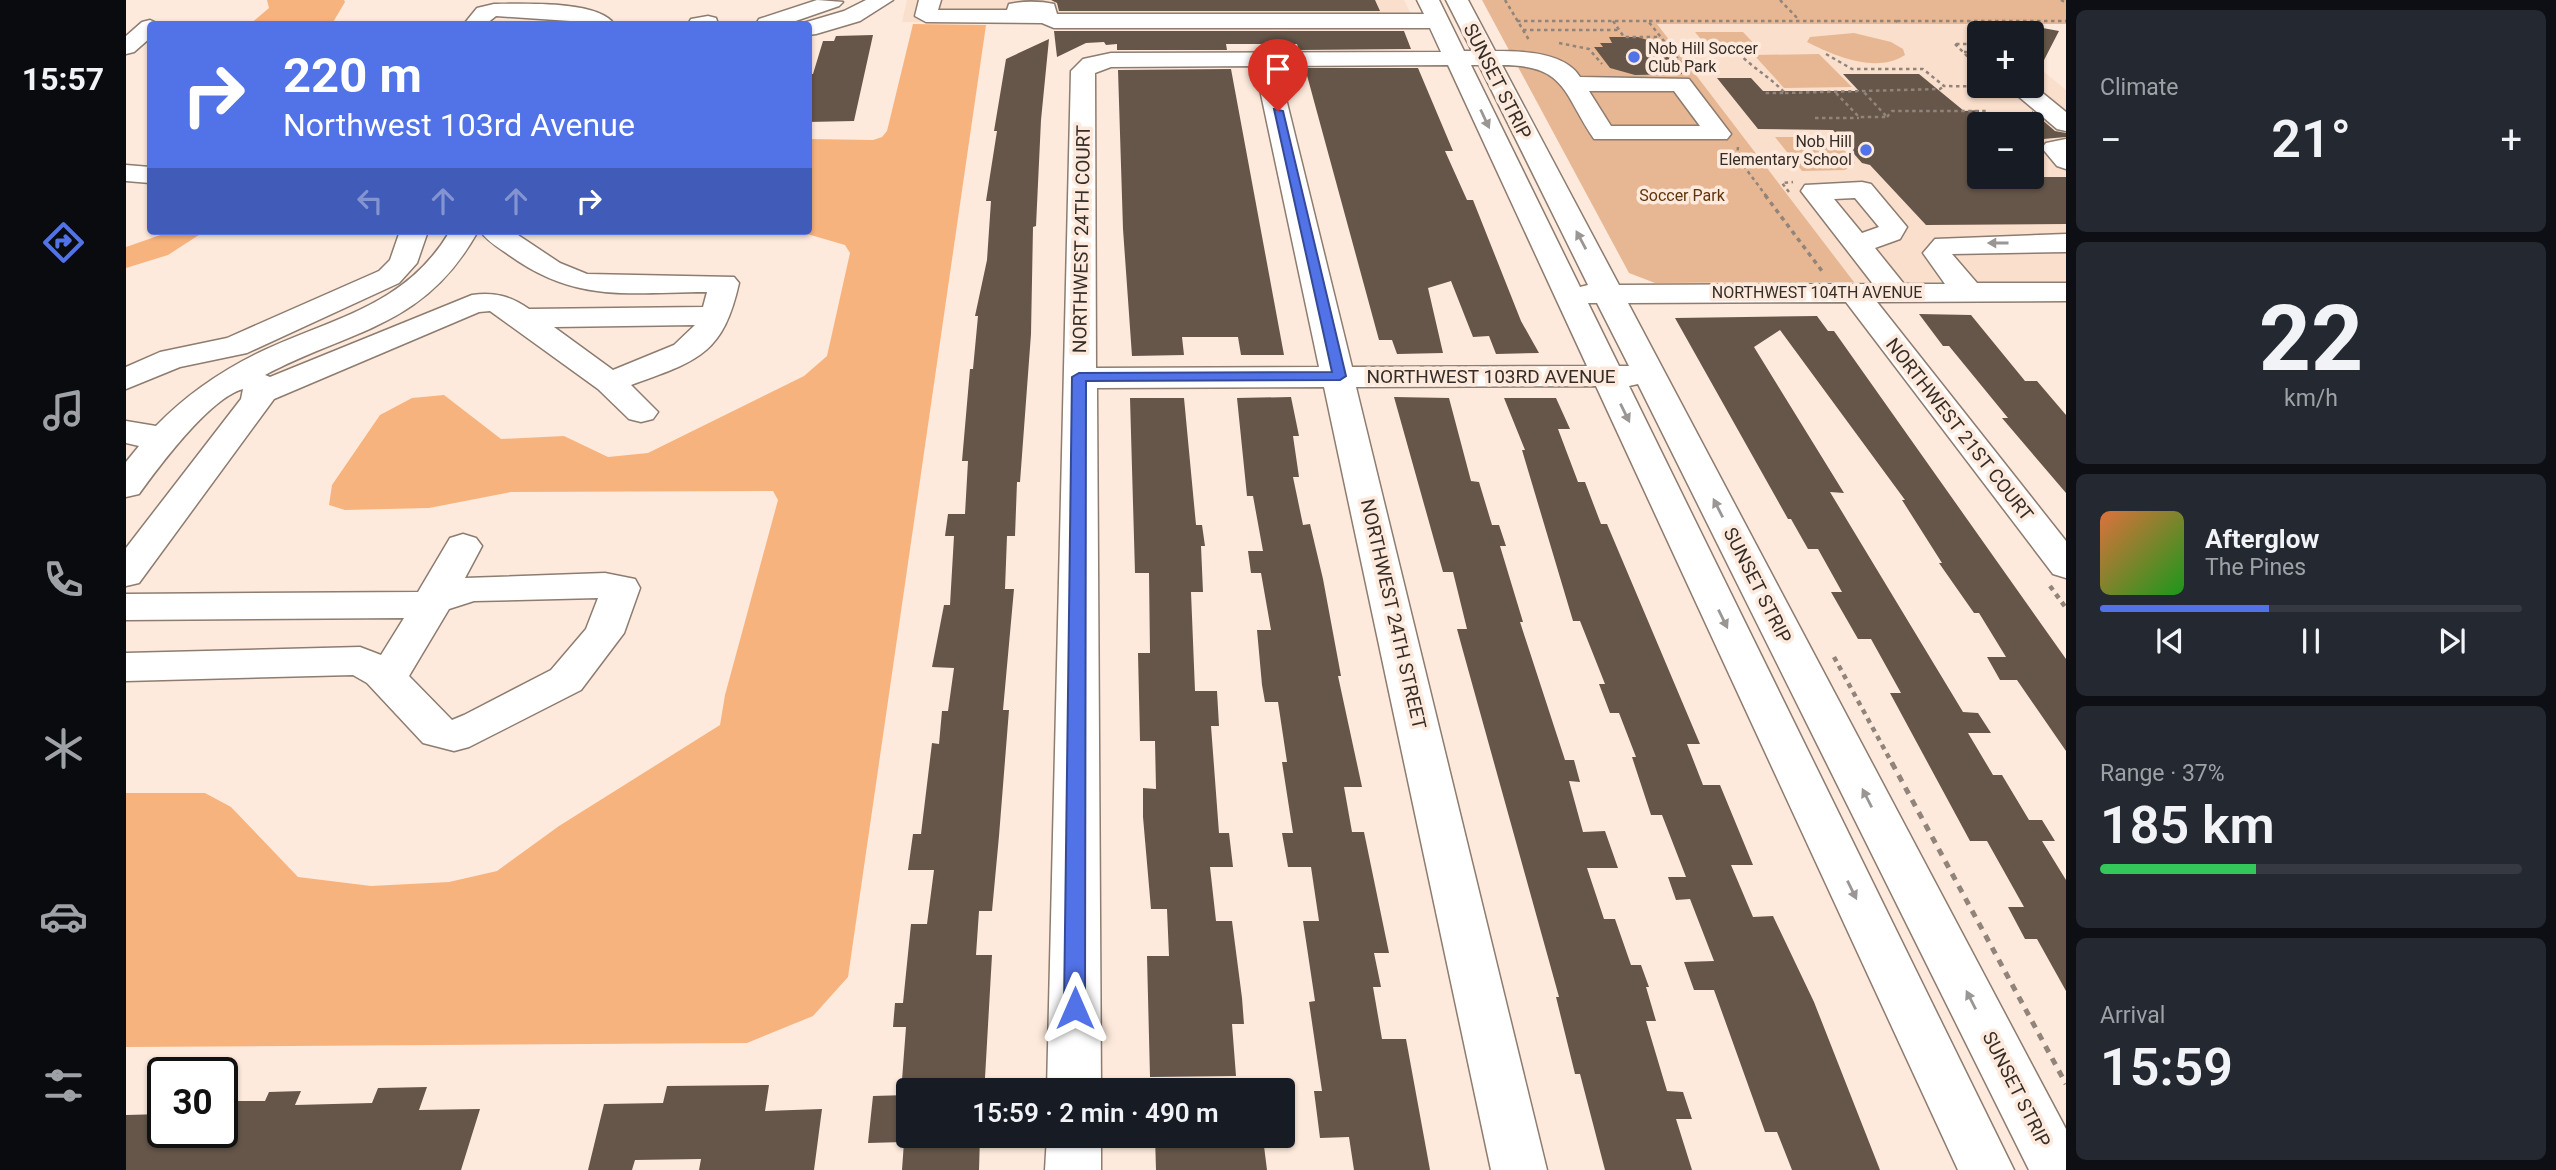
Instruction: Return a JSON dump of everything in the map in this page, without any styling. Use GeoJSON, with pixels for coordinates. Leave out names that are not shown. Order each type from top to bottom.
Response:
{"type":"FeatureCollection","features":[{"type":"Feature","properties":{"kind":"street"},"geometry":{"type":"LineString","coordinates":[[777,21],[817,9],[834,0]]}},
{"type":"Feature","properties":{"kind":"street"},"geometry":{"type":"LineString","coordinates":[[812,28],[852,16],[882,0]]}},
{"type":"Feature","properties":{"kind":"street"},"geometry":{"type":"LineString","coordinates":[[930,0],[926,16],[1045,17],[1054,21],[1432,10]]}},
{"type":"Feature","properties":{"kind":"street","name":"SUNSET STRIP"},"geometry":{"type":"LineString","coordinates":[[1457,0],[1487,53],[2058,1170]]}},
{"type":"Feature","properties":{"kind":"street"},"geometry":{"type":"LineString","coordinates":[[1017,9],[1046,9],[1045,17]]}},
{"type":"Feature","properties":{"kind":"street"},"geometry":{"type":"LineString","coordinates":[[478,21],[485,13],[494,10],[533,18],[581,14],[596,21]]}},
{"type":"Feature","properties":{"kind":"street","name":"SUNSET STRIP"},"geometry":{"type":"LineString","coordinates":[[1432,10],[1487,53],[1568,294],[1986,1170]]}},
{"type":"Feature","properties":{"kind":"street"},"geometry":{"type":"LineString","coordinates":[[126,27],[147,27]]}},
{"type":"Feature","properties":{"kind":"street"},"geometry":{"type":"LineString","coordinates":[[128,60],[147,32]]}},
{"type":"Feature","properties":{"kind":"street"},"geometry":{"type":"LineString","coordinates":[[1265,59],[1487,53],[1534,59],[1566,73],[1603,134],[1643,109],[1574,85]]}},
{"type":"Feature","properties":{"kind":"street","name":"NORTHWEST 24TH COURT"},"geometry":{"type":"LineString","coordinates":[[1074,1078],[1083,71],[1091,64],[1111,60],[1265,59]]}},
{"type":"Feature","properties":{"kind":"street","name":"NORTHWEST 24TH STREET"},"geometry":{"type":"LineString","coordinates":[[1265,59],[1340,376],[1520,1170]]}},
{"type":"Feature","properties":{"kind":"street"},"geometry":{"type":"LineString","coordinates":[[2029,98],[2061,121]]}},
{"type":"Feature","properties":{"kind":"street"},"geometry":{"type":"LineString","coordinates":[[2066,147],[2055,148],[2066,161]]}},
{"type":"Feature","properties":{"kind":"street"},"geometry":{"type":"LineString","coordinates":[[126,173],[147,175]]}},
{"type":"Feature","properties":{"kind":"street"},"geometry":{"type":"LineString","coordinates":[[126,379],[171,359],[236,346],[389,277],[403,263],[413,235]]}},
{"type":"Feature","properties":{"kind":"street"},"geometry":{"type":"LineString","coordinates":[[249,385],[393,305],[443,267],[474,235]]}},
{"type":"Feature","properties":{"kind":"street"},"geometry":{"type":"LineString","coordinates":[[485,235],[551,271],[587,283],[724,283],[718,316],[706,336],[686,352],[609,382]]}},
{"type":"Feature","properties":{"kind":"street"},"geometry":{"type":"LineString","coordinates":[[1968,292],[1937,253],[1945,245],[2066,243]]}},
{"type":"Feature","properties":{"kind":"street"},"geometry":{"type":"LineString","coordinates":[[1860,249],[1895,292]]}},
{"type":"Feature","properties":{"kind":"street"},"geometry":{"type":"LineString","coordinates":[[1947,267],[2065,291]]}},
{"type":"Feature","properties":{"kind":"street"},"geometry":{"type":"LineString","coordinates":[[485,302],[551,271]]}},
{"type":"Feature","properties":{"kind":"street","name":"NORTHWEST 104TH AVENUE"},"geometry":{"type":"LineString","coordinates":[[1568,294],[2065,291]]}},
{"type":"Feature","properties":{"kind":"street","name":"NORTHWEST 21ST COURT"},"geometry":{"type":"LineString","coordinates":[[1853,292],[2066,566]]}},
{"type":"Feature","properties":{"kind":"street"},"geometry":{"type":"LineString","coordinates":[[126,486],[162,437],[206,398],[249,385],[472,303],[499,302],[609,382],[641,412]]}},
{"type":"Feature","properties":{"kind":"street"},"geometry":{"type":"LineString","coordinates":[[522,318],[718,316]]}},
{"type":"Feature","properties":{"kind":"street","name":"NORTHWEST 103RD AVENUE"},"geometry":{"type":"LineString","coordinates":[[1079,377],[1650,376]]}},
{"type":"Feature","properties":{"kind":"street"},"geometry":{"type":"LineString","coordinates":[[126,574],[257,400],[249,385]]}},
{"type":"Feature","properties":{"kind":"street"},"geometry":{"type":"LineString","coordinates":[[126,431],[135,435],[162,437]]}},
{"type":"Feature","properties":{"kind":"street"},"geometry":{"type":"LineString","coordinates":[[387,678],[435,600],[463,545]]}},
{"type":"Feature","properties":{"kind":"street"},"geometry":{"type":"LineString","coordinates":[[126,607],[419,605],[472,589],[606,585],[621,588],[604,633],[566,680],[480,726],[454,736],[438,732],[387,678],[360,661],[126,667]]}},
{"type":"Feature","properties":{"kind":"street"},"geometry":{"type":"LineString","coordinates":[[1073,1170],[1074,1148]]}},
{"type":"Feature","properties":{"kind":"path"},"geometry":{"type":"LineString","coordinates":[[1487,53],[1530,43],[1505,0]]}},
{"type":"Feature","properties":{"kind":"path"},"geometry":{"type":"LineString","coordinates":[[1780,0],[1800,21]]}},
{"type":"Feature","properties":{"kind":"path"},"geometry":{"type":"LineString","coordinates":[[2061,0],[2066,3]]}},
{"type":"Feature","properties":{"kind":"path"},"geometry":{"type":"LineString","coordinates":[[1517,21],[2066,21]]}},
{"type":"Feature","properties":{"kind":"path"},"geometry":{"type":"LineString","coordinates":[[1613,21],[1624,37],[1661,37]]}},
{"type":"Feature","properties":{"kind":"path"},"geometry":{"type":"LineString","coordinates":[[1648,21],[1686,73]]}},
{"type":"Feature","properties":{"kind":"path"},"geometry":{"type":"LineString","coordinates":[[1522,30],[1619,30]]}},
{"type":"Feature","properties":{"kind":"path"},"geometry":{"type":"LineString","coordinates":[[1967,44],[1955,44],[1967,55]]}},
{"type":"Feature","properties":{"kind":"path"},"geometry":{"type":"LineString","coordinates":[[1734,48],[1751,68],[1767,73],[1785,93]]}},
{"type":"Feature","properties":{"kind":"path"},"geometry":{"type":"LineString","coordinates":[[1963,52],[1967,52]]}},
{"type":"Feature","properties":{"kind":"path"},"geometry":{"type":"LineString","coordinates":[[1826,54],[1852,69],[1923,69],[1944,86],[1967,87]]}},
{"type":"Feature","properties":{"kind":"path"},"geometry":{"type":"LineString","coordinates":[[1860,118],[1833,90],[1869,88],[1881,91],[1887,88],[1900,91],[1905,88],[1918,91],[1924,88],[1937,91],[1944,86]]}},
{"type":"Feature","properties":{"kind":"path"},"geometry":{"type":"LineString","coordinates":[[1861,90],[1887,117]]}},
{"type":"Feature","properties":{"kind":"path"},"geometry":{"type":"LineString","coordinates":[[1764,93],[1836,93]]}},
{"type":"Feature","properties":{"kind":"path"},"geometry":{"type":"LineString","coordinates":[[1815,118],[1887,117],[1892,111],[1990,111],[1997,118],[2061,121]]}},
{"type":"Feature","properties":{"kind":"path"},"geometry":{"type":"LineString","coordinates":[[1738,142],[1737,156],[1823,273]]}},
{"type":"Feature","properties":{"kind":"path"},"geometry":{"type":"LineString","coordinates":[[1828,646],[2066,1084]]}},
{"type":"Feature","properties":{"kind":"shaded area"},"geometry":{"type":"Polygon","coordinates":[[[267,0],[345,2],[334,21],[254,21],[269,8],[267,0]]]}},
{"type":"Feature","properties":{"kind":"shaded area"},"geometry":{"type":"Polygon","coordinates":[[[907,0],[1404,0],[1416,24],[902,22],[907,0]]]}},
{"type":"Feature","properties":{"kind":"shaded area"},"geometry":{"type":"Polygon","coordinates":[[[913,24],[986,25],[848,977],[813,1016],[747,1043],[126,1047],[126,793],[205,793],[231,807],[298,877],[371,886],[449,882],[497,871],[559,826],[720,725],[725,695],[778,500],[773,491],[511,492],[429,508],[345,510],[329,505],[332,485],[380,415],[412,398],[444,395],[501,439],[564,436],[608,457],[648,453],[804,376],[827,356],[850,253],[845,245],[811,235],[812,139],[873,140],[882,137],[887,131],[913,24]]]}},
{"type":"Feature","properties":{"kind":"shaded area","name":"Nob Hill Elementary School"},"geometry":{"type":"Polygon","coordinates":[[[1657,24],[1967,24],[1967,98],[2044,98],[2044,72],[2066,90],[2066,282],[1854,282],[1657,24]]]}},
{"type":"Feature","properties":{"kind":"shaded area"},"geometry":{"type":"Polygon","coordinates":[[[160,235],[199,235],[168,255],[126,268],[126,247],[160,235]]]}},
{"type":"Feature","properties":{"kind":"green space","name":"Soccer Park"},"geometry":{"type":"Polygon","coordinates":[[[1482,0],[2066,0],[2066,24],[2044,24],[2044,21],[1967,21],[1967,24],[1657,24],[1854,282],[1655,283],[1629,273],[1482,0]]]}},
{"type":"Feature","properties":{"kind":"green space"},"geometry":{"type":"Polygon","coordinates":[[[1695,32],[1743,32],[1758,48],[1720,48],[1722,52],[1699,52],[1693,44],[1704,43],[1695,32]]]}},
{"type":"Feature","properties":{"kind":"green space"},"geometry":{"type":"Polygon","coordinates":[[[1854,33],[1891,42],[1903,49],[1905,55],[1881,63],[1869,63],[1830,53],[1807,42],[1810,37],[1854,33]]]}},
{"type":"Feature","properties":{"kind":"green space"},"geometry":{"type":"Polygon","coordinates":[[[1819,54],[1852,87],[1784,88],[1754,55],[1819,54]]]}},
{"type":"Feature","properties":{"kind":"green space"},"geometry":{"type":"Polygon","coordinates":[[[1775,137],[1834,137],[1855,163],[1845,170],[1802,171],[1775,137]]]}},
{"type":"Feature","properties":{"kind":"building"},"geometry":{"type":"Polygon","coordinates":[[[1051,0],[1375,0],[1380,11],[1059,11],[1057,3],[1051,0]]]}},
{"type":"Feature","properties":{"kind":"building"},"geometry":{"type":"Polygon","coordinates":[[[2044,28],[2059,31],[2044,60],[2044,28]]]}},
{"type":"Feature","properties":{"kind":"building"},"geometry":{"type":"Polygon","coordinates":[[[1054,31],[1404,31],[1411,49],[1299,50],[1297,44],[1226,44],[1227,50],[1117,50],[1117,44],[1106,45],[1104,42],[1086,43],[1057,57],[1054,31]]]}},
{"type":"Feature","properties":{"kind":"building"},"geometry":{"type":"Polygon","coordinates":[[[873,35],[854,121],[812,122],[812,74],[823,41],[834,41],[836,36],[873,35]]]}},
{"type":"Feature","properties":{"kind":"building","name":"Nob Hill Soccer Club Park"},"geometry":{"type":"Polygon","coordinates":[[[1609,37],[1638,37],[1660,44],[1683,74],[1635,75],[1610,68],[1594,47],[1603,47],[1600,43],[1612,43],[1609,37]]]}},
{"type":"Feature","properties":{"kind":"building"},"geometry":{"type":"Polygon","coordinates":[[[1049,39],[1041,120],[1036,226],[1033,227],[1031,334],[1020,482],[1017,482],[1015,536],[1007,536],[1005,589],[1014,589],[1003,710],[1009,710],[999,836],[992,911],[979,911],[976,955],[992,955],[985,1078],[902,1078],[906,1027],[893,1027],[895,1003],[903,1003],[911,924],[927,924],[934,870],[908,870],[913,834],[921,834],[932,743],[939,744],[942,711],[948,711],[954,668],[932,667],[944,605],[950,605],[954,536],[945,536],[948,514],[965,514],[968,461],[962,461],[970,369],[973,369],[978,316],[975,316],[987,260],[991,201],[986,201],[1006,59],[1049,39]]]}},
{"type":"Feature","properties":{"kind":"building"},"geometry":{"type":"Polygon","coordinates":[[[1305,68],[1418,68],[1453,151],[1445,151],[1467,200],[1473,200],[1521,321],[1539,353],[1496,354],[1489,336],[1473,337],[1451,281],[1428,288],[1443,353],[1397,354],[1392,340],[1379,340],[1305,68]]]}},
{"type":"Feature","properties":{"kind":"building"},"geometry":{"type":"Polygon","coordinates":[[[1231,69],[1284,355],[1241,355],[1238,337],[1182,337],[1184,355],[1132,356],[1123,229],[1118,70],[1231,69]]]}},
{"type":"Feature","properties":{"kind":"building"},"geometry":{"type":"Polygon","coordinates":[[[1843,74],[1919,74],[1964,111],[1979,110],[1967,112],[1967,189],[2044,189],[2044,177],[2066,177],[2066,224],[1926,225],[1870,165],[1862,163],[1833,130],[1758,129],[1717,78],[1751,78],[1763,91],[1859,91],[1843,74]]]}},
{"type":"Feature","properties":{"kind":"building"},"geometry":{"type":"Polygon","coordinates":[[[2044,121],[2055,131],[2066,133],[2066,137],[2044,139],[2044,121]]]}},
{"type":"Feature","properties":{"kind":"building"},"geometry":{"type":"Polygon","coordinates":[[[1919,314],[1971,315],[2025,381],[2037,381],[2066,415],[2066,493],[2002,418],[2008,418],[1949,346],[1943,346],[1919,314]]]}},
{"type":"Feature","properties":{"kind":"building"},"geometry":{"type":"Polygon","coordinates":[[[1817,316],[1828,331],[1834,331],[2066,659],[2066,751],[2017,680],[2000,680],[1987,657],[2006,657],[1979,613],[1974,613],[1939,563],[1942,563],[1902,500],[1905,500],[1780,330],[1754,347],[1844,493],[1830,492],[1963,712],[1978,713],[1991,733],[1968,733],[1993,775],[2002,775],[2029,820],[2042,820],[2055,841],[2042,841],[2066,880],[2066,991],[2037,939],[2025,939],[2008,907],[2024,907],[1987,841],[1970,841],[1890,693],[1901,693],[1871,639],[1858,639],[1831,592],[1842,592],[1818,549],[1808,549],[1791,519],[1788,519],[1675,318],[1817,316]]]}},
{"type":"Feature","properties":{"kind":"building"},"geometry":{"type":"Polygon","coordinates":[[[1291,397],[1299,436],[1293,436],[1299,477],[1293,477],[1303,525],[1310,524],[1323,579],[1341,676],[1338,676],[1362,787],[1344,787],[1352,832],[1364,832],[1389,953],[1374,953],[1381,987],[1373,987],[1382,1039],[1406,1039],[1430,1170],[1354,1170],[1349,1137],[1320,1138],[1314,1091],[1322,1091],[1309,1002],[1315,1001],[1303,921],[1319,921],[1311,867],[1288,867],[1282,833],[1293,833],[1282,762],[1287,762],[1278,702],[1265,702],[1262,685],[1257,630],[1271,630],[1261,573],[1251,573],[1248,551],[1263,551],[1253,496],[1247,496],[1237,398],[1291,397]]]}},
{"type":"Feature","properties":{"kind":"building"},"geometry":{"type":"Polygon","coordinates":[[[1394,397],[1449,398],[1471,481],[1479,482],[1492,525],[1499,525],[1506,546],[1500,546],[1523,622],[1520,622],[1565,760],[1574,760],[1580,782],[1569,781],[1583,832],[1605,831],[1618,868],[1587,868],[1604,919],[1615,919],[1631,965],[1641,965],[1649,987],[1646,987],[1656,1021],[1646,1021],[1667,1091],[1683,1092],[1692,1119],[1676,1119],[1692,1170],[1605,1170],[1580,1074],[1575,1074],[1556,997],[1559,997],[1457,629],[1467,629],[1453,572],[1443,572],[1394,397]]]}},
{"type":"Feature","properties":{"kind":"building"},"geometry":{"type":"Polygon","coordinates":[[[1130,398],[1184,398],[1196,525],[1202,525],[1205,546],[1201,546],[1203,592],[1191,592],[1195,691],[1217,691],[1219,726],[1211,726],[1219,833],[1229,833],[1233,867],[1210,867],[1216,921],[1232,921],[1242,998],[1244,1024],[1232,1024],[1236,1076],[1150,1077],[1147,956],[1169,956],[1167,909],[1151,909],[1143,817],[1143,788],[1156,789],[1155,741],[1140,741],[1138,653],[1150,653],[1149,573],[1135,573],[1130,398]]]}},
{"type":"Feature","properties":{"kind":"building"},"geometry":{"type":"Polygon","coordinates":[[[1504,398],[1556,398],[1570,429],[1558,429],[1578,482],[1585,482],[1601,524],[1607,524],[1700,744],[1687,744],[1703,785],[1720,785],[1753,865],[1731,865],[1753,917],[1773,916],[1814,1002],[1880,1170],[1792,1170],[1777,1132],[1765,1132],[1714,990],[1694,990],[1684,962],[1714,961],[1690,899],[1676,900],[1668,877],[1686,877],[1662,815],[1651,815],[1632,757],[1636,757],[1619,713],[1610,713],[1599,684],[1605,684],[1580,621],[1573,621],[1522,450],[1525,450],[1504,398]]]}},
{"type":"Feature","properties":{"kind":"building"},"geometry":{"type":"Polygon","coordinates":[[[769,1085],[765,1111],[822,1109],[814,1170],[699,1170],[701,1159],[635,1160],[632,1170],[588,1170],[604,1104],[663,1103],[667,1086],[769,1085]]]}},
{"type":"Feature","properties":{"kind":"building"},"geometry":{"type":"Polygon","coordinates":[[[427,1087],[419,1110],[480,1109],[461,1170],[126,1170],[126,1115],[147,1114],[147,1148],[238,1148],[238,1101],[265,1101],[269,1092],[301,1091],[295,1105],[372,1103],[378,1088],[427,1087]]]}},
{"type":"Feature","properties":{"kind":"building"},"geometry":{"type":"Polygon","coordinates":[[[896,1095],[896,1142],[868,1143],[873,1096],[896,1095]]]}},
{"type":"Feature","properties":{"kind":"building"},"geometry":{"type":"Polygon","coordinates":[[[904,1148],[980,1148],[979,1170],[902,1170],[904,1148]]]}},
{"type":"Feature","properties":{"kind":"building"},"geometry":{"type":"Polygon","coordinates":[[[1155,1148],[1264,1148],[1267,1170],[1156,1170],[1155,1148]]]}},
{"type":"Feature","properties":{"kind":"place","name":"Nob Hill Soccer Club Park"},"geometry":{"type":"Point","coordinates":[1634,57]}},
{"type":"Feature","properties":{"kind":"place","name":"Nob Hill Elementary School"},"geometry":{"type":"Point","coordinates":[1866,150]}},
{"type":"Feature","properties":{"kind":"route"},"geometry":{"type":"LineString","coordinates":[[1075,1008],[1079,377],[1340,376],[1278,111]]}}]}
